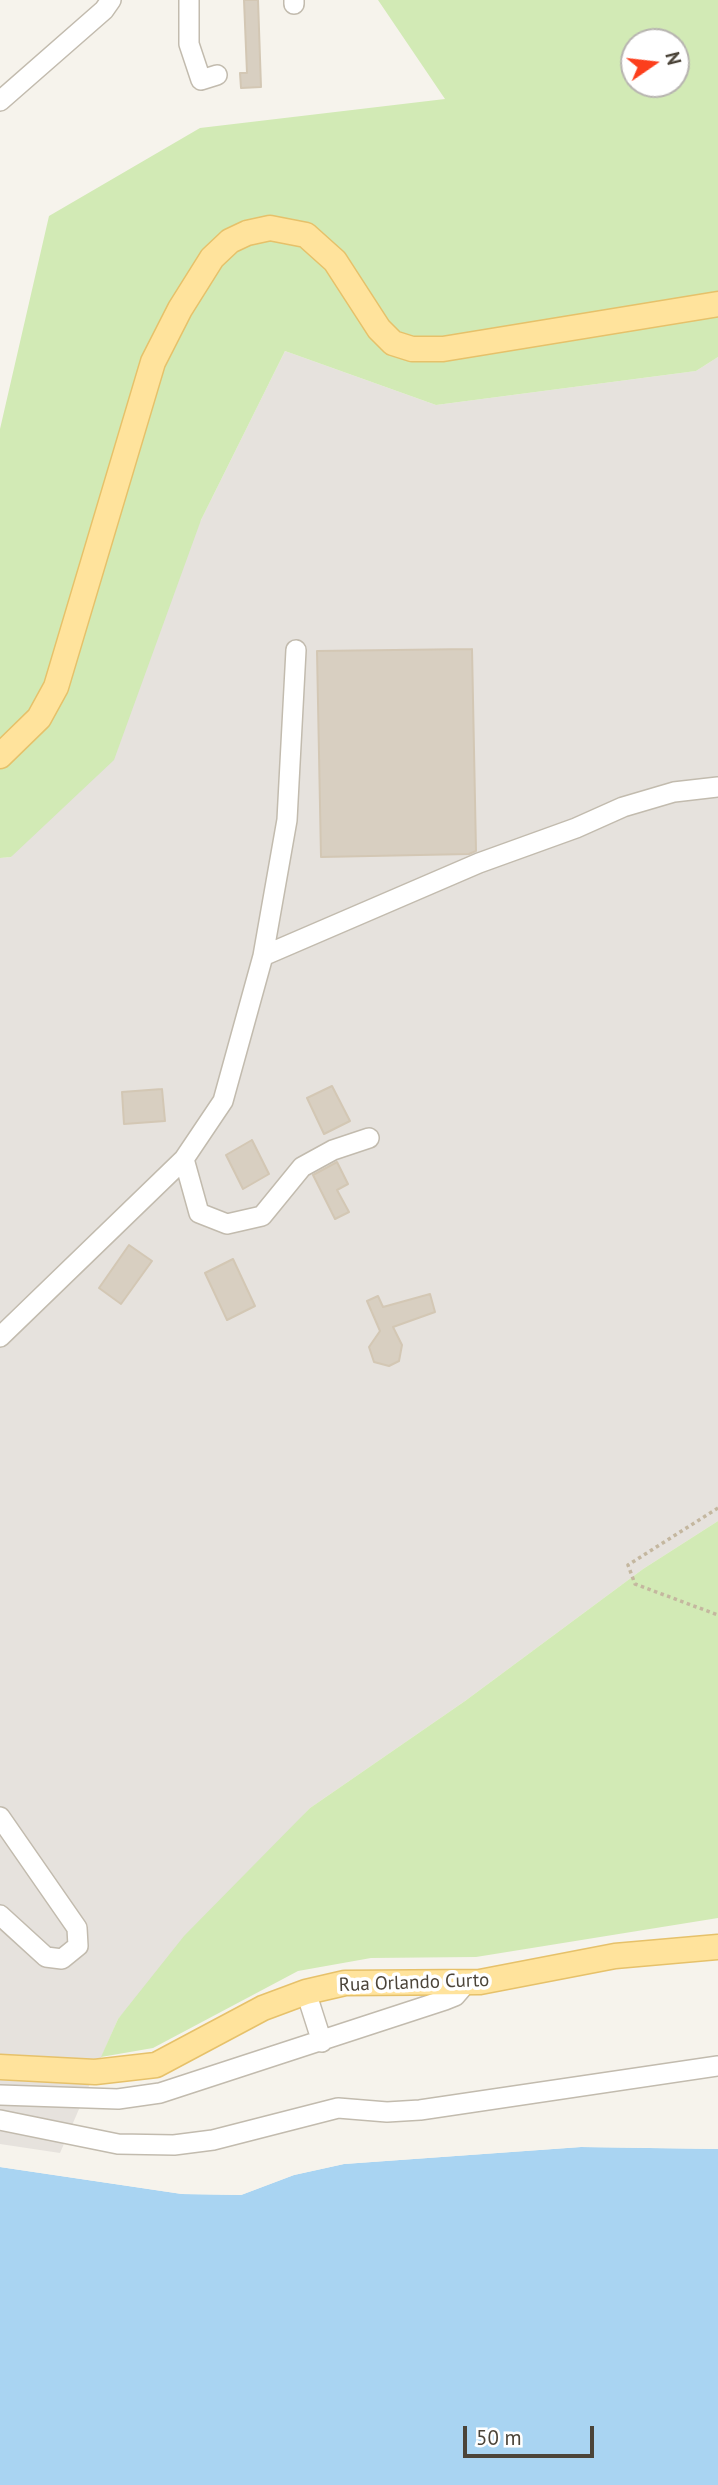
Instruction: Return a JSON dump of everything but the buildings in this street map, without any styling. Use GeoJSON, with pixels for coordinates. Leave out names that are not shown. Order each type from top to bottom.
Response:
{"type":"FeatureCollection","features":[{"type":"Feature","properties":{"kind":"main road"},"geometry":{"type":"LineString","coordinates":[[0,756],[39,718],[56,687],[153,362],[192,289],[212,258],[230,241],[270,228],[306,235],[335,261],[379,329],[393,343],[412,349],[443,349],[718,304]]}},
{"type":"Feature","properties":{"kind":"main road","name":"Rua Orlando Curto"},"geometry":{"type":"LineString","coordinates":[[0,2067],[128,2071],[156,2065],[263,2008],[306,1992],[376,1981],[467,1982],[505,1978],[615,1956],[718,1947]]}},
{"type":"Feature","properties":{"kind":"lane"},"geometry":{"type":"LineString","coordinates":[[0,101],[104,10],[111,0]]}},
{"type":"Feature","properties":{"kind":"lane"},"geometry":{"type":"LineString","coordinates":[[189,0],[189,44],[201,80],[217,75]]}},
{"type":"Feature","properties":{"kind":"lane"},"geometry":{"type":"LineString","coordinates":[[0,1337],[184,1159],[223,1101],[263,956],[287,820],[296,650]]}},
{"type":"Feature","properties":{"kind":"lane"},"geometry":{"type":"LineString","coordinates":[[263,956],[479,863],[576,828],[623,807],[674,792],[718,787]]}},
{"type":"Feature","properties":{"kind":"lane"},"geometry":{"type":"LineString","coordinates":[[184,1159],[199,1213],[227,1224],[262,1216],[302,1167],[333,1150],[369,1138]]}},
{"type":"Feature","properties":{"kind":"lane"},"geometry":{"type":"LineString","coordinates":[[0,1817],[77,1928],[78,1946],[62,1959],[46,1957],[0,1915]]}},
{"type":"Feature","properties":{"kind":"lane"},"geometry":{"type":"LineString","coordinates":[[0,2095],[118,2099],[160,2093],[445,2000],[463,1989],[467,1982]]}},
{"type":"Feature","properties":{"kind":"lane"},"geometry":{"type":"LineString","coordinates":[[306,1992],[322,2042]]}},
{"type":"Feature","properties":{"kind":"lane"},"geometry":{"type":"LineString","coordinates":[[0,2120],[118,2144],[174,2145],[213,2140],[338,2108],[387,2112],[420,2110],[718,2066]]}},
{"type":"Feature","properties":{"kind":"path"},"geometry":{"type":"LineString","coordinates":[[718,1508],[628,1565],[635,1584],[718,1615]]}},
{"type":"Feature","properties":{"kind":"shaded area"},"geometry":{"type":"Polygon","coordinates":[[[285,351],[436,405],[696,371],[718,357],[718,1521],[643,1569],[465,1701],[310,1808],[118,2019],[60,2153],[0,2144],[0,858],[11,857],[201,520],[285,351]]]}},
{"type":"Feature","properties":{"kind":"green space"},"geometry":{"type":"Polygon","coordinates":[[[378,0],[718,0],[718,357],[696,371],[436,405],[285,351],[201,520],[114,760],[11,857],[0,858],[0,429],[49,216],[200,128],[445,99],[378,0]]]}},
{"type":"Feature","properties":{"kind":"green space"},"geometry":{"type":"Polygon","coordinates":[[[718,1521],[718,1918],[476,1957],[371,1958],[298,1971],[153,2048],[101,2057],[118,2019],[184,1936],[310,1808],[465,1701],[643,1569],[718,1521]]]}},
{"type":"Feature","properties":{"kind":"water"},"geometry":{"type":"Polygon","coordinates":[[[581,2147],[718,2149],[718,2485],[0,2485],[0,2167],[182,2194],[241,2195],[294,2175],[344,2164],[581,2147]]]}},
{"type":"Feature","properties":{"kind":"pier"},"geometry":{"type":"Polygon","coordinates":[[[580,2144],[718,2145],[718,2149],[581,2147],[344,2164],[294,2175],[241,2195],[182,2194],[0,2167],[0,2163],[10,2164],[182,2190],[240,2192],[292,2172],[344,2160],[580,2144]]]}}]}
